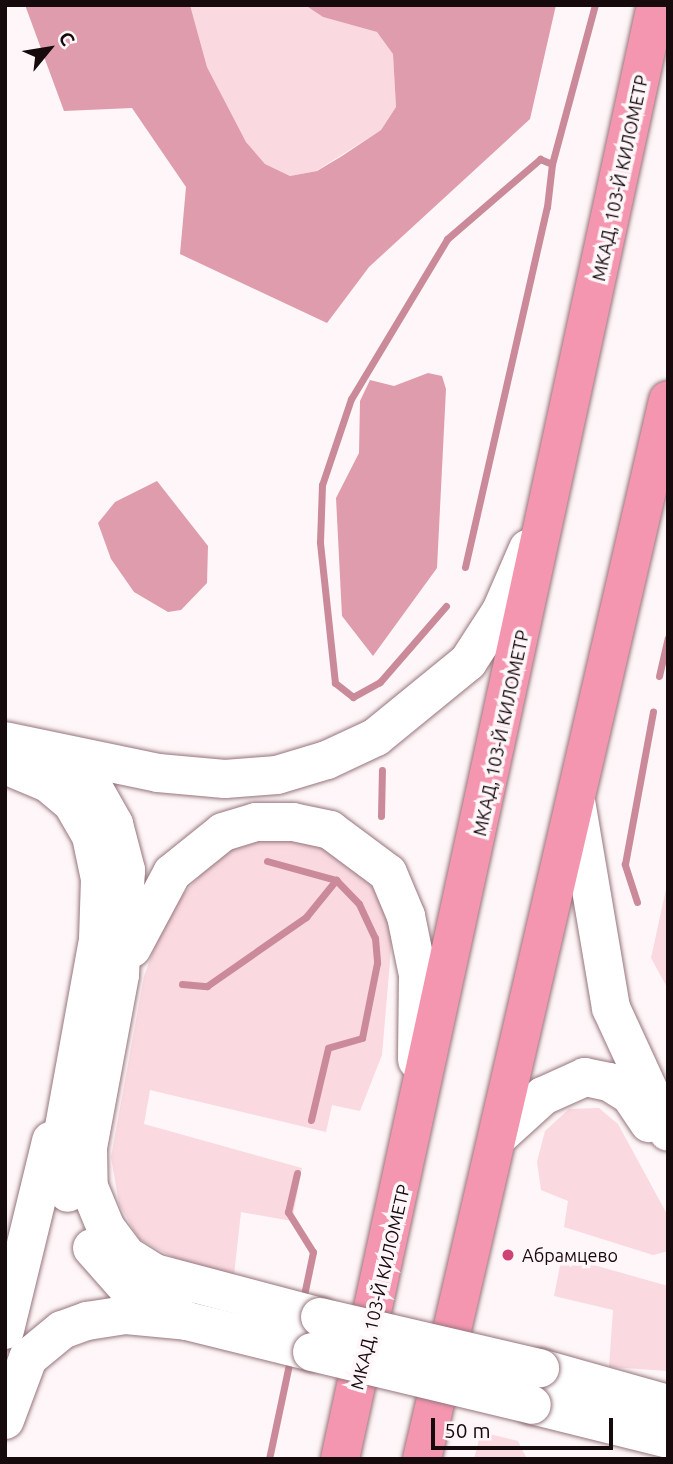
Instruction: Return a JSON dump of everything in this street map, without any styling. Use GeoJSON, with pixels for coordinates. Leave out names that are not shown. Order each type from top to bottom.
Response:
{"type":"FeatureCollection","features":[{"type":"Feature","properties":{"kind":"highway","name":"МКАД, 103-Й КИЛОМЕТР"},"geometry":{"type":"LineString","coordinates":[[340,1459],[385,1270],[656,5]]}},
{"type":"Feature","properties":{"kind":"highway"},"geometry":{"type":"LineString","coordinates":[[424,1453],[668,400]]}},
{"type":"Feature","properties":{"kind":"main road"},"geometry":{"type":"LineString","coordinates":[[14,751],[158,773],[225,779],[277,775],[376,737],[468,662],[501,611],[534,537],[581,365]]}},
{"type":"Feature","properties":{"kind":"main road"},"geometry":{"type":"LineString","coordinates":[[14,751],[72,803],[91,836],[100,879],[104,982],[89,1148],[89,1187],[106,1228],[125,1255],[155,1273],[316,1334],[532,1405],[658,1415]]}},
{"type":"Feature","properties":{"kind":"main road"},"geometry":{"type":"LineString","coordinates":[[576,801],[611,1008],[668,1132]]}},
{"type":"Feature","properties":{"kind":"main road"},"geometry":{"type":"LineString","coordinates":[[5,1330],[104,982],[172,873],[223,832],[256,822],[293,822],[330,830],[388,873],[406,916],[418,975],[418,1052],[385,1270]]}},
{"type":"Feature","properties":{"kind":"main road"},"geometry":{"type":"LineString","coordinates":[[104,982],[62,1138],[66,1188],[80,1229],[103,1266],[130,1291],[187,1321]]}},
{"type":"Feature","properties":{"kind":"main road"},"geometry":{"type":"LineString","coordinates":[[498,1137],[543,1096],[585,1077],[609,1082],[629,1095],[668,1158]]}},
{"type":"Feature","properties":{"kind":"main road"},"geometry":{"type":"LineString","coordinates":[[5,1420],[28,1358],[62,1330],[126,1315],[316,1334],[540,1368],[658,1415]]}},
{"type":"Feature","properties":{"kind":"shaded area"},"geometry":{"type":"Polygon","coordinates":[[[25,5],[190,5],[207,67],[246,142],[265,164],[290,176],[317,171],[342,156],[381,130],[396,107],[393,54],[377,32],[323,17],[305,5],[556,5],[530,119],[369,267],[327,323],[180,254],[186,187],[132,108],[64,111],[25,5]]]}},
{"type":"Feature","properties":{"kind":"shaded area"},"geometry":{"type":"Polygon","coordinates":[[[190,5],[305,5],[323,17],[377,32],[393,53],[396,107],[381,130],[316,171],[290,176],[265,164],[246,142],[207,67],[190,5]]]}},
{"type":"Feature","properties":{"kind":"shaded area"},"geometry":{"type":"Polygon","coordinates":[[[428,373],[442,376],[446,389],[437,568],[373,656],[342,616],[336,498],[359,453],[360,401],[370,380],[394,386],[428,373]]]}},
{"type":"Feature","properties":{"kind":"shaded area"},"geometry":{"type":"Polygon","coordinates":[[[157,481],[208,546],[207,583],[181,610],[168,612],[134,592],[111,559],[98,523],[115,502],[157,481]]]}},
{"type":"Feature","properties":{"kind":"shaded area"},"geometry":{"type":"Polygon","coordinates":[[[260,834],[305,839],[347,862],[378,893],[392,937],[382,1055],[360,1111],[332,1105],[326,1132],[150,1090],[144,1124],[302,1168],[292,1221],[241,1212],[234,1275],[186,1264],[139,1239],[119,1204],[111,1157],[144,976],[168,912],[221,851],[260,834]]]}},
{"type":"Feature","properties":{"kind":"shaded area"},"geometry":{"type":"Polygon","coordinates":[[[668,880],[668,989],[651,958],[668,880]]]}},
{"type":"Feature","properties":{"kind":"shaded area"},"geometry":{"type":"Polygon","coordinates":[[[599,1108],[618,1124],[668,1216],[668,1251],[653,1255],[564,1227],[568,1201],[541,1190],[537,1162],[545,1131],[569,1109],[599,1108]]]}},
{"type":"Feature","properties":{"kind":"shaded area"},"geometry":{"type":"Polygon","coordinates":[[[562,1256],[668,1286],[668,1371],[609,1367],[613,1310],[554,1296],[562,1256]]]}},
{"type":"Feature","properties":{"kind":"shaded area"},"geometry":{"type":"Polygon","coordinates":[[[481,1432],[518,1441],[527,1459],[474,1459],[481,1432]]]}},
{"type":"Feature","properties":{"kind":"waterway"},"geometry":{"type":"LineString","coordinates":[[465,567],[547,207],[552,164],[595,5]]}},
{"type":"Feature","properties":{"kind":"waterway"},"geometry":{"type":"LineString","coordinates":[[446,606],[380,682],[353,697],[335,683],[320,542],[322,485],[351,399],[447,239],[540,159],[552,164]]}},
{"type":"Feature","properties":{"kind":"waterway"},"geometry":{"type":"LineString","coordinates":[[659,676],[668,638]]}},
{"type":"Feature","properties":{"kind":"waterway"},"geometry":{"type":"LineString","coordinates":[[637,902],[625,864],[653,712]]}},
{"type":"Feature","properties":{"kind":"waterway"},"geometry":{"type":"LineString","coordinates":[[381,816],[382,770]]}},
{"type":"Feature","properties":{"kind":"waterway"},"geometry":{"type":"LineString","coordinates":[[267,861],[336,880],[359,904],[375,938],[377,963],[362,1038],[328,1048],[311,1120]]}},
{"type":"Feature","properties":{"kind":"waterway"},"geometry":{"type":"LineString","coordinates":[[182,984],[207,986],[306,917],[336,880]]}},
{"type":"Feature","properties":{"kind":"waterway"},"geometry":{"type":"LineString","coordinates":[[297,1173],[288,1212],[313,1252],[303,1300]]}},
{"type":"Feature","properties":{"kind":"waterway"},"geometry":{"type":"LineString","coordinates":[[269,1459],[290,1359]]}},
{"type":"Feature","properties":{"kind":"place","name":"Абрамцево"},"geometry":{"type":"Point","coordinates":[508,1255]}}]}
